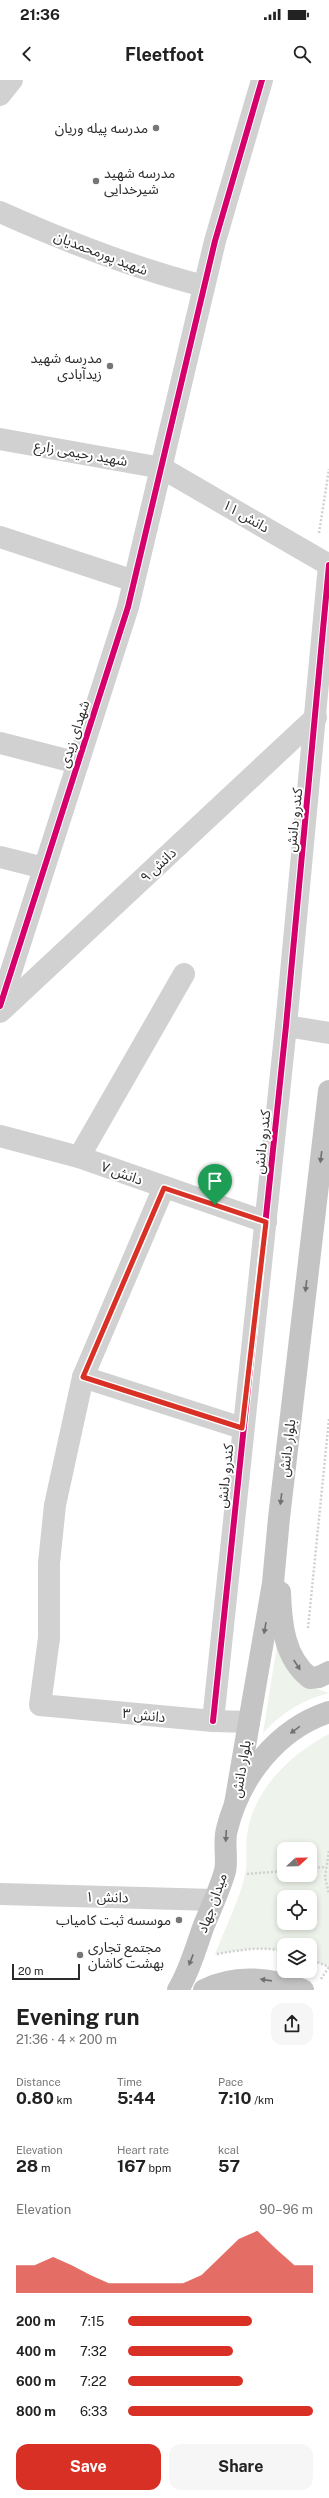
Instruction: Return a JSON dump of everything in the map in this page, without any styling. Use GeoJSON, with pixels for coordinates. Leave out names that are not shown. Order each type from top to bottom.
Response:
{"type":"FeatureCollection","features":[{"type":"Feature","properties":{"kind":"main road","name":"بلوار دانش"},"geometry":{"type":"LineString","coordinates":[[235,1804],[274,1583],[329,1091]]}},
{"type":"Feature","properties":{"kind":"main road"},"geometry":{"type":"LineString","coordinates":[[278,1545],[280,1610],[289,1648],[295,1663],[310,1678],[319,1677],[329,1672]]}},
{"type":"Feature","properties":{"kind":"main road","name":"میدان جهاد"},"geometry":{"type":"LineString","coordinates":[[178,1990],[225,1870],[226,1830],[235,1804],[246,1781],[261,1760],[280,1741],[301,1726],[329,1712]]}},
{"type":"Feature","properties":{"kind":"main road"},"geometry":{"type":"LineString","coordinates":[[204,1990],[232,1981],[258,1979],[285,1983],[304,1990]]}},
{"type":"Feature","properties":{"kind":"street"},"geometry":{"type":"LineString","coordinates":[[0,95],[12,80]]}},
{"type":"Feature","properties":{"kind":"street","name":"شهدای زیدی"},"geometry":{"type":"LineString","coordinates":[[0,1006],[128,607],[162,468],[214,241],[262,80]]}},
{"type":"Feature","properties":{"kind":"street","name":"شهید پورمحمدیان"},"geometry":{"type":"LineString","coordinates":[[0,212],[103,256],[151,273],[204,286]]}},
{"type":"Feature","properties":{"kind":"street","name":"شهید رحیمی زارع"},"geometry":{"type":"LineString","coordinates":[[0,439],[162,468]]}},
{"type":"Feature","properties":{"kind":"street","name":"دانش ۱۱"},"geometry":{"type":"LineString","coordinates":[[162,468],[324,563]]}},
{"type":"Feature","properties":{"kind":"street"},"geometry":{"type":"LineString","coordinates":[[0,537],[134,581]]}},
{"type":"Feature","properties":{"kind":"street","name":"کندرو دانش"},"geometry":{"type":"LineString","coordinates":[[213,1722],[242,1428],[266,1222],[316,718],[324,563]]}},
{"type":"Feature","properties":{"kind":"street","name":"دانش ۹"},"geometry":{"type":"LineString","coordinates":[[0,1012],[316,718]]}},
{"type":"Feature","properties":{"kind":"street"},"geometry":{"type":"LineString","coordinates":[[0,743],[78,763]]}},
{"type":"Feature","properties":{"kind":"street"},"geometry":{"type":"LineString","coordinates":[[0,857],[44,868]]}},
{"type":"Feature","properties":{"kind":"street"},"geometry":{"type":"LineString","coordinates":[[79,1157],[184,974]]}},
{"type":"Feature","properties":{"kind":"street"},"geometry":{"type":"LineString","coordinates":[[286,1026],[329,1032]]}},
{"type":"Feature","properties":{"kind":"street","name":"دانش ۷"},"geometry":{"type":"LineString","coordinates":[[0,1136],[79,1157],[164,1188],[266,1222]]}},
{"type":"Feature","properties":{"kind":"street"},"geometry":{"type":"LineString","coordinates":[[164,1188],[83,1377],[242,1428]]}},
{"type":"Feature","properties":{"kind":"street","name":"دانش ۳"},"geometry":{"type":"LineString","coordinates":[[83,1377],[54,1504],[49,1563],[49,1638],[40,1705],[213,1722],[249,1722]]}},
{"type":"Feature","properties":{"kind":"street","name":"دانش ۱"},"geometry":{"type":"LineString","coordinates":[[0,1894],[214,1900]]}},
{"type":"Feature","properties":{"kind":"path"},"geometry":{"type":"LineString","coordinates":[[324,563],[328,469]]}},
{"type":"Feature","properties":{"kind":"path"},"geometry":{"type":"LineString","coordinates":[[307,1631],[329,1419]]}},
{"type":"Feature","properties":{"kind":"path"},"geometry":{"type":"LineString","coordinates":[[329,1851],[326,1867],[329,1894]]}},
{"type":"Feature","properties":{"kind":"path"},"geometry":{"type":"LineString","coordinates":[[317,1868],[326,1867]]}},
{"type":"Feature","properties":{"kind":"path"},"geometry":{"type":"LineString","coordinates":[[246,1868],[246,1874],[277,1872]]}},
{"type":"Feature","properties":{"kind":"path"},"geometry":{"type":"LineString","coordinates":[[218,1947],[215,1955],[243,1949],[277,1950]]}},
{"type":"Feature","properties":{"kind":"path"},"geometry":{"type":"LineString","coordinates":[[317,1961],[329,1967]]}},
{"type":"Feature","properties":{"kind":"shaded area"},"geometry":{"type":"Polygon","coordinates":[[[278,1639],[311,1687],[329,1693],[301,1703],[277,1719],[263,1733],[278,1639]]]}},
{"type":"Feature","properties":{"kind":"shaded area"},"geometry":{"type":"Polygon","coordinates":[[[329,1734],[329,1967],[317,1962],[317,1938],[277,1938],[277,1950],[241,1950],[215,1955],[243,1883],[246,1869],[247,1835],[251,1818],[257,1803],[276,1775],[301,1752],[329,1734]]]}},
{"type":"Feature","properties":{"kind":"cycle path"},"geometry":{"type":"LineString","coordinates":[[0,1006],[128,607],[215,241],[262,80]]}},
{"type":"Feature","properties":{"kind":"cycle path"},"geometry":{"type":"LineString","coordinates":[[213,1721],[286,1026],[329,565]]}},
{"type":"Feature","properties":{"kind":"place","name":"مدرسه پیله وریان"},"geometry":{"type":"Point","coordinates":[156,128]}},
{"type":"Feature","properties":{"kind":"place","name":"مدرسه شهید شیرخدایی"},"geometry":{"type":"Point","coordinates":[96,181]}},
{"type":"Feature","properties":{"kind":"place","name":"مدرسه شهید زیدآبادی"},"geometry":{"type":"Point","coordinates":[110,366]}},
{"type":"Feature","properties":{"kind":"place","name":"موسسه ثبت کامیاب"},"geometry":{"type":"Point","coordinates":[179,1920]}},
{"type":"Feature","properties":{"kind":"place","name":"مجتمع تجاری بهشت کاشان"},"geometry":{"type":"Point","coordinates":[80,1955]}},
{"type":"Feature","properties":{"kind":"route"},"geometry":{"type":"LineString","coordinates":[[164,1188],[215,1205],[266,1222],[242,1428],[83,1377],[164,1188]]}}]}
